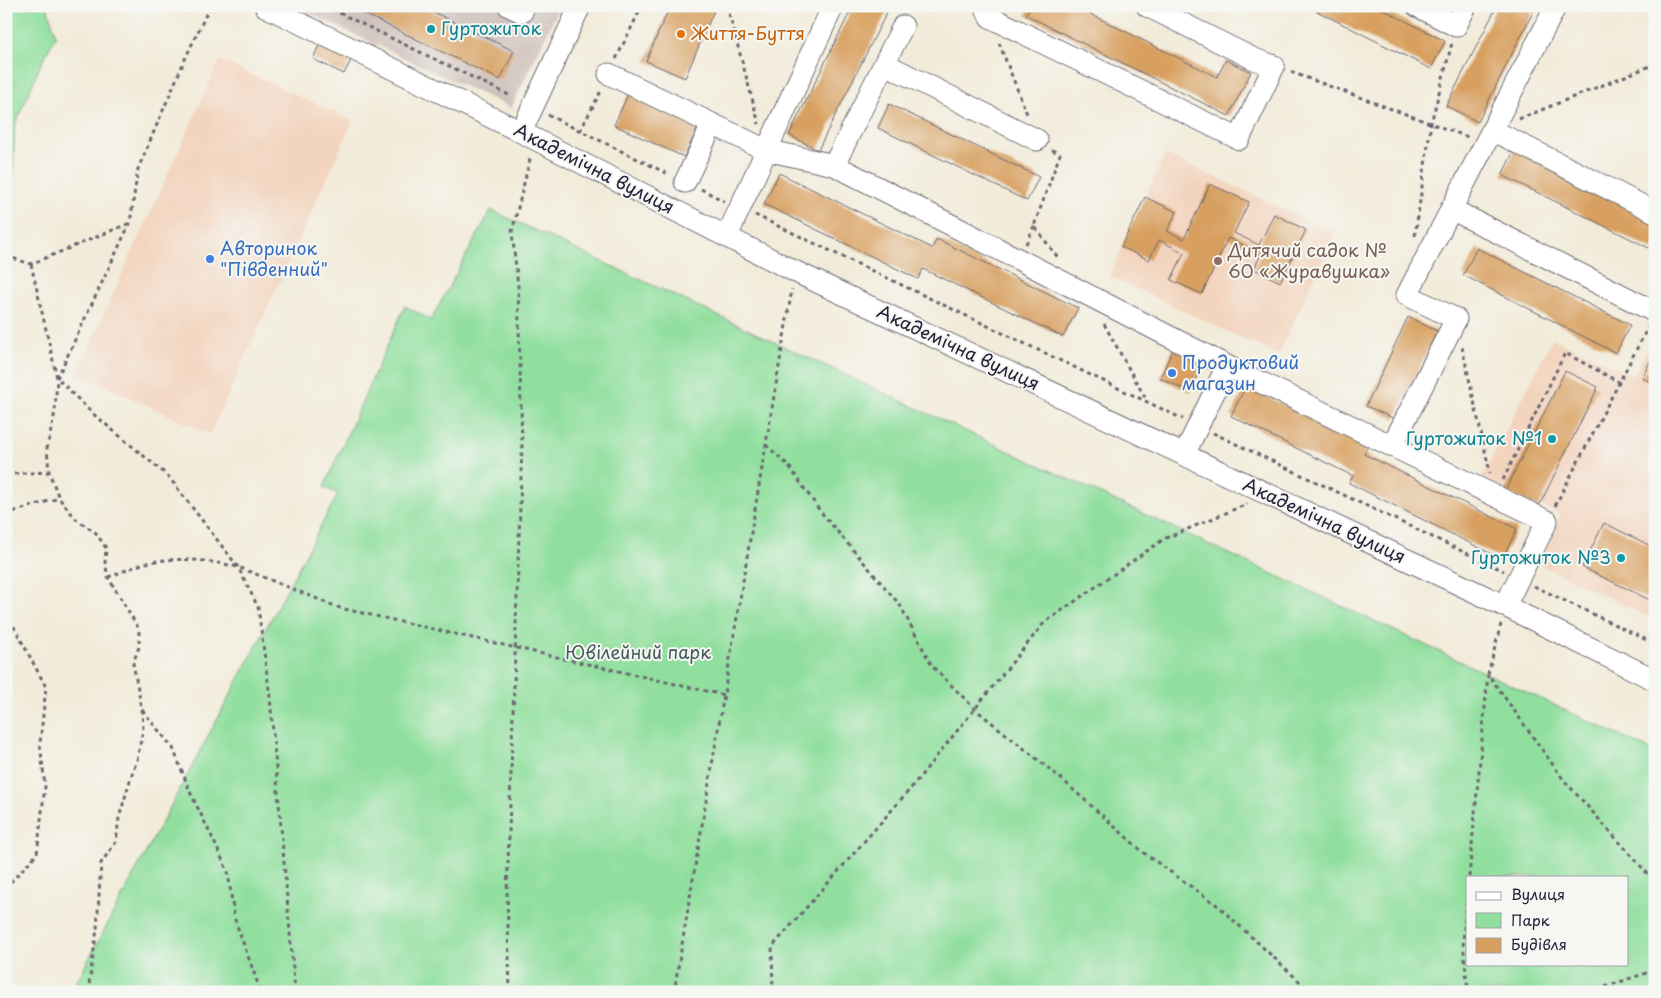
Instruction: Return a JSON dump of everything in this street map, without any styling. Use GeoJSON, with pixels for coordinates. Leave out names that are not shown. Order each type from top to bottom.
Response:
{"type":"FeatureCollection","features":[{"type":"Feature","properties":{"kind":"street","name":"Академічна вулиця"},"geometry":{"type":"LineString","coordinates":[[265,6],[528,136],[794,271],[1505,606],[1655,680]]}},
{"type":"Feature","properties":{"kind":"street"},"geometry":{"type":"LineString","coordinates":[[528,136],[580,6]]}},
{"type":"Feature","properties":{"kind":"street"},"geometry":{"type":"LineString","coordinates":[[727,236],[833,6]]}},
{"type":"Feature","properties":{"kind":"street"},"geometry":{"type":"LineString","coordinates":[[988,12],[1239,139],[1274,66],[1254,59],[1147,6]]}},
{"type":"Feature","properties":{"kind":"street"},"geometry":{"type":"LineString","coordinates":[[1417,6],[1456,26],[1466,6]]}},
{"type":"Feature","properties":{"kind":"street"},"geometry":{"type":"LineString","coordinates":[[1392,446],[1456,319],[1407,295],[1556,6]]}},
{"type":"Feature","properties":{"kind":"street"},"geometry":{"type":"LineString","coordinates":[[834,165],[903,26]]}},
{"type":"Feature","properties":{"kind":"street"},"geometry":{"type":"LineString","coordinates":[[885,64],[1037,140]]}},
{"type":"Feature","properties":{"kind":"street"},"geometry":{"type":"LineString","coordinates":[[609,74],[766,150],[834,165],[1227,366],[1547,521],[1505,606]]}},
{"type":"Feature","properties":{"kind":"street"},"geometry":{"type":"LineString","coordinates":[[685,182],[712,125]]}},
{"type":"Feature","properties":{"kind":"street"},"geometry":{"type":"LineString","coordinates":[[1488,136],[1655,212]]}},
{"type":"Feature","properties":{"kind":"street"},"geometry":{"type":"LineString","coordinates":[[1451,209],[1653,317]]}},
{"type":"Feature","properties":{"kind":"street"},"geometry":{"type":"LineString","coordinates":[[1184,455],[1227,366]]}},
{"type":"Feature","properties":{"kind":"path"},"geometry":{"type":"LineString","coordinates":[[57,378],[130,223],[138,169],[210,6]]}},
{"type":"Feature","properties":{"kind":"path"},"geometry":{"type":"LineString","coordinates":[[326,6],[511,96]]}},
{"type":"Feature","properties":{"kind":"path"},"geometry":{"type":"LineString","coordinates":[[727,6],[766,150]]}},
{"type":"Feature","properties":{"kind":"path"},"geometry":{"type":"LineString","coordinates":[[988,12],[1037,140]]}},
{"type":"Feature","properties":{"kind":"path"},"geometry":{"type":"LineString","coordinates":[[1415,238],[1431,123],[1456,26]]}},
{"type":"Feature","properties":{"kind":"path"},"geometry":{"type":"LineString","coordinates":[[1274,66],[1431,123],[1488,136],[1655,64]]}},
{"type":"Feature","properties":{"kind":"path"},"geometry":{"type":"LineString","coordinates":[[547,114],[739,208]]}},
{"type":"Feature","properties":{"kind":"path"},"geometry":{"type":"LineString","coordinates":[[510,992],[507,893],[522,447],[518,286],[512,232],[528,136]]}},
{"type":"Feature","properties":{"kind":"path"},"geometry":{"type":"LineString","coordinates":[[6,256],[31,264],[130,223]]}},
{"type":"Feature","properties":{"kind":"path"},"geometry":{"type":"LineString","coordinates":[[31,264],[57,378],[55,412],[47,448],[49,472],[59,498],[76,519],[96,533],[106,548],[105,562],[108,577],[139,629],[139,647],[133,663],[142,710],[143,730],[137,760],[119,818],[116,842],[101,863],[97,929],[88,992]]}},
{"type":"Feature","properties":{"kind":"path"},"geometry":{"type":"LineString","coordinates":[[674,992],[794,271]]}},
{"type":"Feature","properties":{"kind":"path"},"geometry":{"type":"LineString","coordinates":[[1547,521],[1653,317]]}},
{"type":"Feature","properties":{"kind":"path"},"geometry":{"type":"LineString","coordinates":[[1456,319],[1495,496]]}},
{"type":"Feature","properties":{"kind":"path"},"geometry":{"type":"LineString","coordinates":[[1495,496],[1565,353],[1619,382]]}},
{"type":"Feature","properties":{"kind":"path"},"geometry":{"type":"LineString","coordinates":[[57,378],[92,413],[168,476],[238,567],[258,607],[270,697],[295,992]]}},
{"type":"Feature","properties":{"kind":"path"},"geometry":{"type":"LineString","coordinates":[[766,445],[788,465],[820,511],[900,605],[932,666],[975,709],[1058,776],[1144,854],[1217,905],[1311,992]]}},
{"type":"Feature","properties":{"kind":"path"},"geometry":{"type":"LineString","coordinates":[[6,474],[49,472]]}},
{"type":"Feature","properties":{"kind":"path"},"geometry":{"type":"LineString","coordinates":[[773,992],[772,947],[911,788],[1044,623],[1164,539],[1269,495]]}},
{"type":"Feature","properties":{"kind":"path"},"geometry":{"type":"LineString","coordinates":[[6,514],[59,498]]}},
{"type":"Feature","properties":{"kind":"path"},"geometry":{"type":"LineString","coordinates":[[108,577],[154,561],[182,559],[220,563],[238,567],[340,608],[724,695]]}},
{"type":"Feature","properties":{"kind":"path"},"geometry":{"type":"LineString","coordinates":[[1469,876],[1488,674],[1505,606]]}},
{"type":"Feature","properties":{"kind":"path"},"geometry":{"type":"LineString","coordinates":[[6,612],[46,688],[40,743],[45,786],[37,854],[6,887]]}},
{"type":"Feature","properties":{"kind":"path"},"geometry":{"type":"LineString","coordinates":[[1488,674],[1562,779],[1655,882]]}},
{"type":"Feature","properties":{"kind":"path"},"geometry":{"type":"LineString","coordinates":[[142,710],[173,748],[191,794],[228,872],[234,918],[258,984],[259,992]]}},
{"type":"Feature","properties":{"kind":"path"},"geometry":{"type":"LineString","coordinates":[[1466,906],[1463,941],[1468,992]]}},
{"type":"Feature","properties":{"kind":"path"},"geometry":{"type":"LineString","coordinates":[[1590,992],[1655,970]]}},
{"type":"Feature","properties":{"kind":"shaded area"},"geometry":{"type":"Polygon","coordinates":[[[294,6],[560,6],[511,108],[294,6]]]}},
{"type":"Feature","properties":{"kind":"shaded area","name":"Авторинок \"Південний\""},"geometry":{"type":"Polygon","coordinates":[[[220,60],[353,121],[210,434],[77,373],[220,60]]]}},
{"type":"Feature","properties":{"kind":"shaded area","name":"Дитячий садок № 60 «Журавушка»"},"geometry":{"type":"Polygon","coordinates":[[[1165,154],[1335,233],[1278,355],[1109,276],[1165,154]]]}},
{"type":"Feature","properties":{"kind":"shaded area"},"geometry":{"type":"Polygon","coordinates":[[[1655,336],[1655,620],[1541,565],[1560,515],[1482,477],[1553,338],[1634,376],[1655,336]]]}},
{"type":"Feature","properties":{"kind":"green space"},"geometry":{"type":"Polygon","coordinates":[[[6,6],[47,6],[56,36],[41,64],[15,125],[12,185],[6,193],[6,6]]]}},
{"type":"Feature","properties":{"kind":"green space","name":"Ювілейний парк"},"geometry":{"type":"Polygon","coordinates":[[[491,210],[1655,752],[1655,992],[71,992],[338,494],[324,487],[405,306],[431,320],[491,210]]]}},
{"type":"Feature","properties":{"kind":"building","name":"Гуртожиток"},"geometry":{"type":"Polygon","coordinates":[[[348,6],[421,6],[514,51],[500,80],[348,6]]]}},
{"type":"Feature","properties":{"kind":"building","name":"Життя-Буття"},"geometry":{"type":"Polygon","coordinates":[[[670,6],[716,6],[685,78],[646,61],[670,6]]]}},
{"type":"Feature","properties":{"kind":"building"},"geometry":{"type":"Polygon","coordinates":[[[853,6],[890,6],[818,150],[789,135],[853,6]]]}},
{"type":"Feature","properties":{"kind":"building"},"geometry":{"type":"Polygon","coordinates":[[[1030,6],[1074,6],[1217,77],[1226,60],[1251,72],[1229,116],[1026,15],[1030,6]]]}},
{"type":"Feature","properties":{"kind":"building"},"geometry":{"type":"Polygon","coordinates":[[[1307,6],[1376,6],[1445,41],[1431,69],[1307,6]]]}},
{"type":"Feature","properties":{"kind":"building"},"geometry":{"type":"Polygon","coordinates":[[[1497,6],[1536,6],[1478,122],[1446,106],[1497,6]]]}},
{"type":"Feature","properties":{"kind":"building"},"geometry":{"type":"Polygon","coordinates":[[[322,38],[354,54],[344,74],[313,59],[322,38]]]}},
{"type":"Feature","properties":{"kind":"building"},"geometry":{"type":"Polygon","coordinates":[[[631,88],[701,121],[684,157],[614,125],[631,88]]]}},
{"type":"Feature","properties":{"kind":"building"},"geometry":{"type":"Polygon","coordinates":[[[889,104],[1039,177],[1027,201],[878,128],[889,104]]]}},
{"type":"Feature","properties":{"kind":"building"},"geometry":{"type":"Polygon","coordinates":[[[1517,145],[1655,213],[1655,247],[1653,250],[1502,175],[1517,145]]]}},
{"type":"Feature","properties":{"kind":"building"},"geometry":{"type":"Polygon","coordinates":[[[779,173],[932,248],[937,239],[1078,308],[1063,337],[923,269],[918,279],[764,204],[779,173]]]}},
{"type":"Feature","properties":{"kind":"building"},"geometry":{"type":"Polygon","coordinates":[[[1210,184],[1249,202],[1234,233],[1259,245],[1274,214],[1306,230],[1280,282],[1254,269],[1261,254],[1228,238],[1202,294],[1171,280],[1184,253],[1159,240],[1149,260],[1121,247],[1145,197],[1177,212],[1167,231],[1184,239],[1210,184]]]}},
{"type":"Feature","properties":{"kind":"building"},"geometry":{"type":"Polygon","coordinates":[[[1477,248],[1630,325],[1616,353],[1463,275],[1477,248]]]}},
{"type":"Feature","properties":{"kind":"building"},"geometry":{"type":"Polygon","coordinates":[[[1408,317],[1437,331],[1395,419],[1366,406],[1408,317]]]}},
{"type":"Feature","properties":{"kind":"building"},"geometry":{"type":"Polygon","coordinates":[[[1173,349],[1203,362],[1190,392],[1160,378],[1173,349]]]}},
{"type":"Feature","properties":{"kind":"building"},"geometry":{"type":"Polygon","coordinates":[[[1652,357],[1655,359],[1655,384],[1642,378],[1652,357]]]}},
{"type":"Feature","properties":{"kind":"building","name":"Гуртожиток №1"},"geometry":{"type":"Polygon","coordinates":[[[1565,371],[1598,387],[1538,508],[1505,491],[1565,371]]]}},
{"type":"Feature","properties":{"kind":"building"},"geometry":{"type":"Polygon","coordinates":[[[1246,386],[1368,446],[1364,454],[1517,529],[1502,559],[1349,483],[1353,476],[1231,416],[1246,386]]]}},
{"type":"Feature","properties":{"kind":"building","name":"Гуртожиток №3"},"geometry":{"type":"Polygon","coordinates":[[[1604,523],[1655,548],[1655,595],[1652,601],[1582,567],[1604,523]]]}},
{"type":"Feature","properties":{"kind":"place","name":"Гуртожиток"},"geometry":{"type":"Point","coordinates":[431,29]}},
{"type":"Feature","properties":{"kind":"place","name":"Життя-Буття"},"geometry":{"type":"Point","coordinates":[681,34]}},
{"type":"Feature","properties":{"kind":"place","name":"Авторинок \"Південний\""},"geometry":{"type":"Point","coordinates":[210,259]}},
{"type":"Feature","properties":{"kind":"place","name":"Дитячий садок № 60 «Журавушка»"},"geometry":{"type":"Point","coordinates":[1218,261]}},
{"type":"Feature","properties":{"kind":"place","name":"Продуктовий магазин"},"geometry":{"type":"Point","coordinates":[1172,373]}},
{"type":"Feature","properties":{"kind":"place","name":"Гуртожиток №1"},"geometry":{"type":"Point","coordinates":[1552,439]}},
{"type":"Feature","properties":{"kind":"place","name":"Гуртожиток №3"},"geometry":{"type":"Point","coordinates":[1621,558]}}]}
